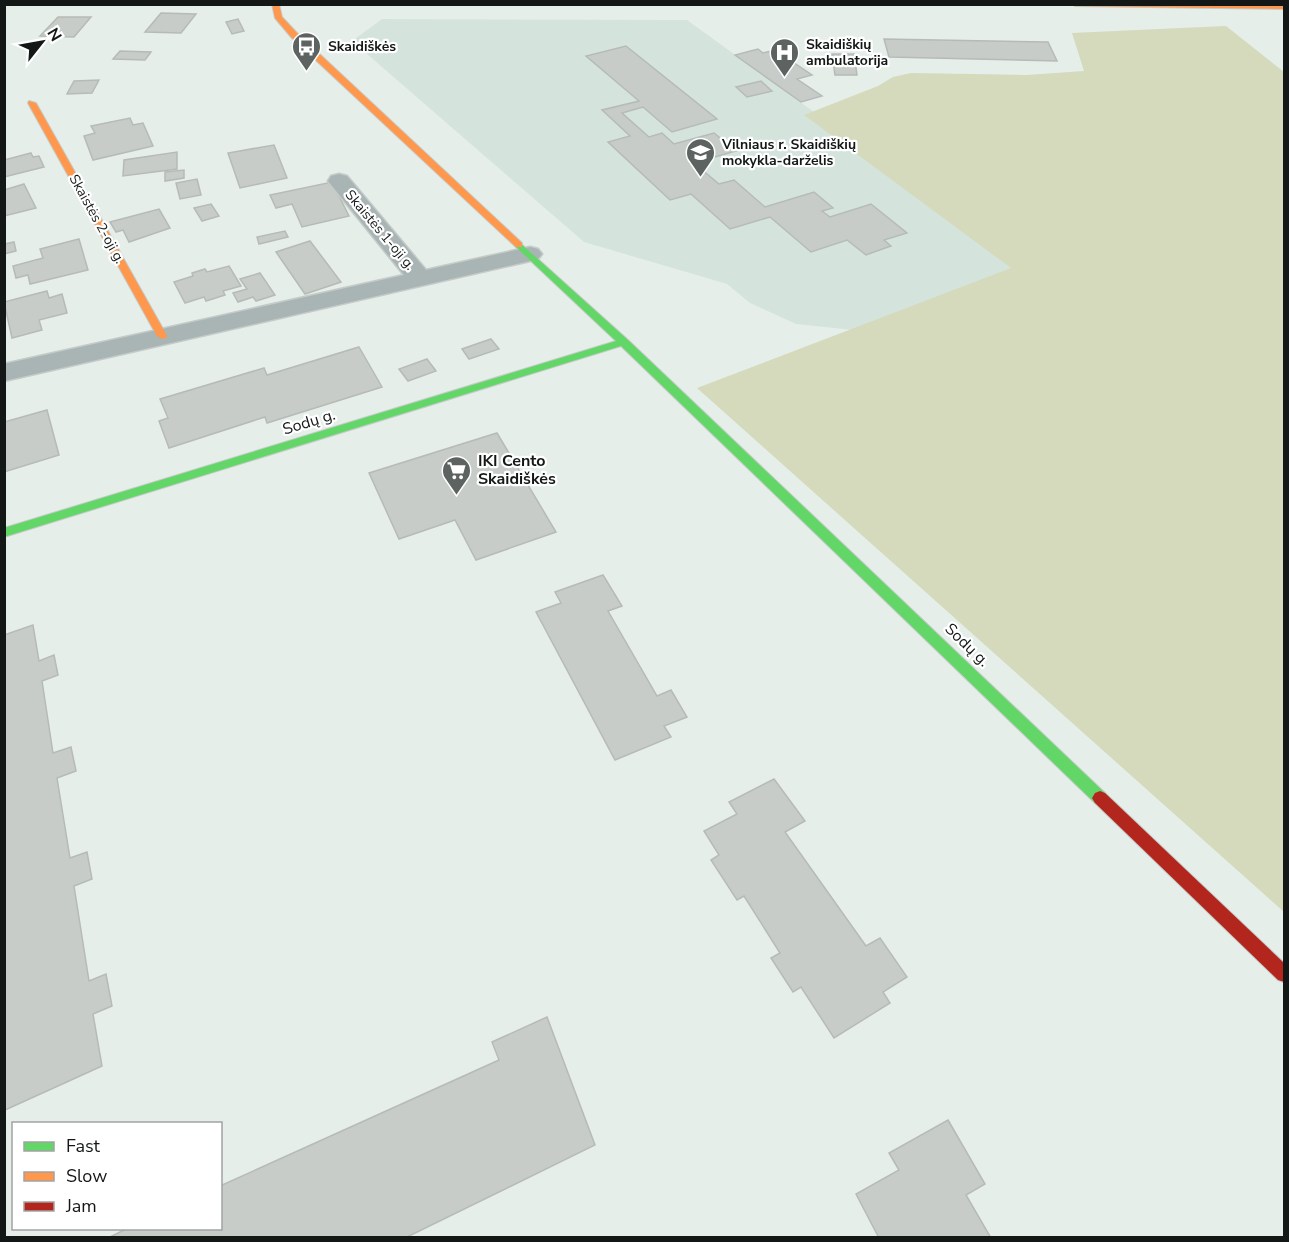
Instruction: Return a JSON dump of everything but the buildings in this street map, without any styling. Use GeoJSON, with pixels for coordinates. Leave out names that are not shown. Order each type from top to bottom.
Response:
{"type":"FeatureCollection","features":[{"type":"Feature","properties":{"kind":"street","name":"Sodų g."},"geometry":{"type":"LineString","coordinates":[[275,4],[279,18],[294,35],[896,599],[1284,974]]}},
{"type":"Feature","properties":{"kind":"street"},"geometry":{"type":"LineString","coordinates":[[1075,4],[1284,7]]}},
{"type":"Feature","properties":{"kind":"street","name":"Skaistės 2-oji g."},"geometry":{"type":"LineString","coordinates":[[32,102],[162,336]]}},
{"type":"Feature","properties":{"kind":"street","name":"Skaistės 1-oji g."},"geometry":{"type":"LineString","coordinates":[[339,181],[420,279]]}},
{"type":"Feature","properties":{"kind":"street"},"geometry":{"type":"LineString","coordinates":[[4,373],[530,255]]}},
{"type":"Feature","properties":{"kind":"street","name":"Sodų g."},"geometry":{"type":"LineString","coordinates":[[4,533],[624,342]]}},
{"type":"Feature","properties":{"kind":"shaded area","name":"Vilniaus r. Skaidiškių mokykla-darželis"},"geometry":{"type":"Polygon","coordinates":[[[382,19],[687,20],[814,112],[805,115],[1012,268],[853,330],[796,324],[750,303],[727,284],[584,242],[352,41],[382,19]]]}},
{"type":"Feature","properties":{"kind":"green space"},"geometry":{"type":"Polygon","coordinates":[[[1226,26],[1284,72],[1284,912],[697,388],[1011,268],[804,115],[878,86],[893,77],[911,73],[1026,75],[1084,71],[1072,33],[1226,26]]]}},
{"type":"Feature","properties":{"kind":"traffic: fast"},"geometry":{"type":"LineString","coordinates":[[519,245],[704,418],[1100,798]]}},
{"type":"Feature","properties":{"kind":"traffic: fast"},"geometry":{"type":"LineString","coordinates":[[4,533],[624,342]]}},
{"type":"Feature","properties":{"kind":"traffic: slow"},"geometry":{"type":"LineString","coordinates":[[275,4],[279,18],[294,35],[519,245]]}},
{"type":"Feature","properties":{"kind":"traffic: slow"},"geometry":{"type":"LineString","coordinates":[[1075,4],[1284,7]]}},
{"type":"Feature","properties":{"kind":"traffic: slow"},"geometry":{"type":"LineString","coordinates":[[32,103],[162,336]]}},
{"type":"Feature","properties":{"kind":"traffic: jam"},"geometry":{"type":"LineString","coordinates":[[1100,798],[1284,974]]}},
{"type":"Feature","properties":{"kind":"place","name":"Skaidiškės"},"geometry":{"type":"Point","coordinates":[307,72]}},
{"type":"Feature","properties":{"kind":"place","name":"Skaidiškių ambulatorija"},"geometry":{"type":"Point","coordinates":[785,78]}},
{"type":"Feature","properties":{"kind":"place","name":"Vilniaus r. Skaidiškių mokykla-darželis"},"geometry":{"type":"Point","coordinates":[701,178]}},
{"type":"Feature","properties":{"kind":"place","name":"IKI Cento Skaidiškės"},"geometry":{"type":"Point","coordinates":[457,496]}}]}
